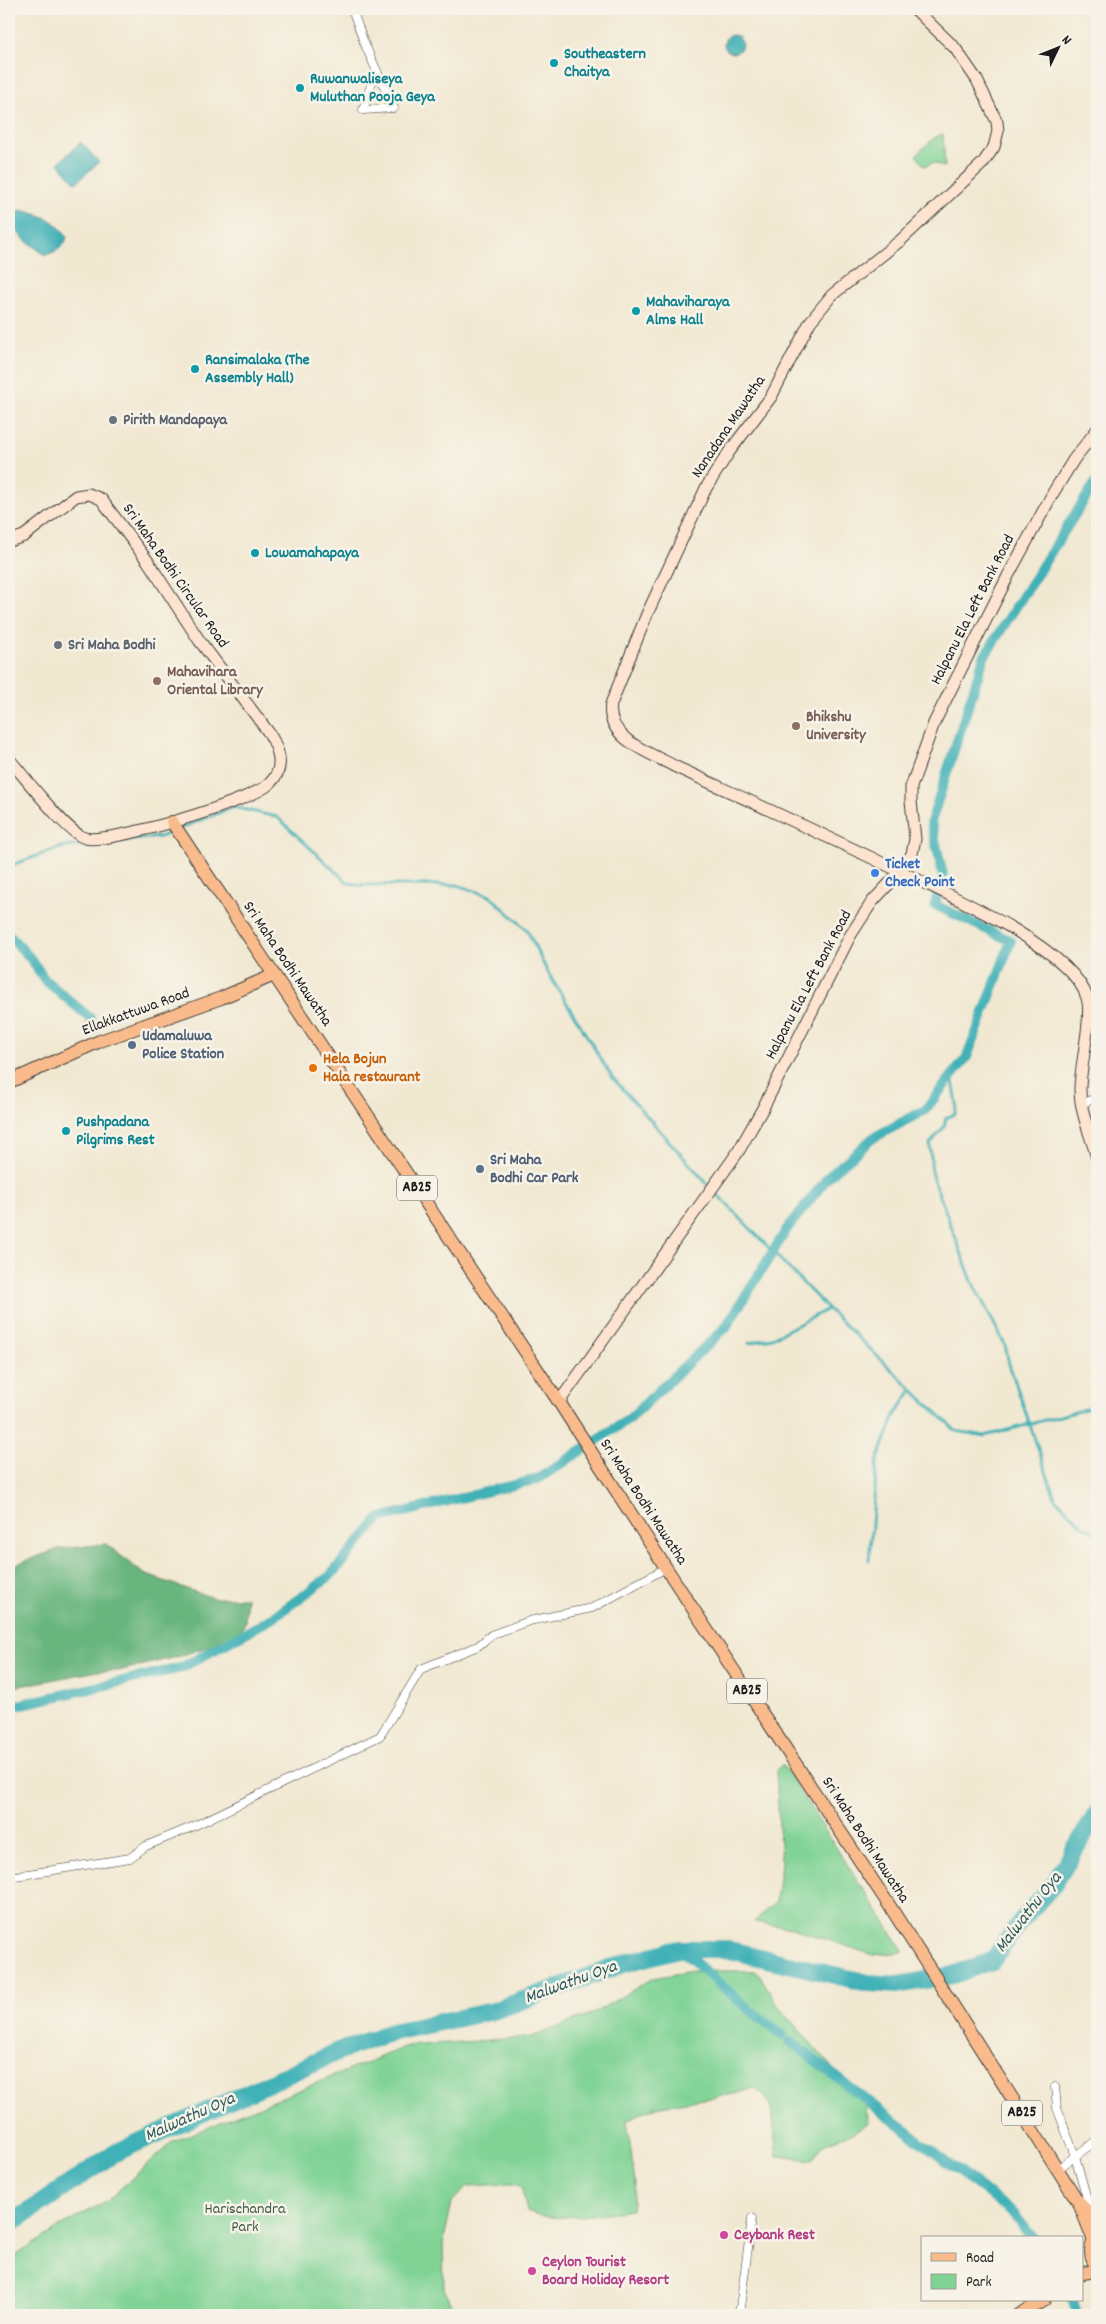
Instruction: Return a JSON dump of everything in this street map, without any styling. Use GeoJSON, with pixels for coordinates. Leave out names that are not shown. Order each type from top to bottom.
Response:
{"type":"FeatureCollection","features":[{"type":"Feature","properties":{"kind":"main road","name":"Nanadana Mawatha"},"geometry":{"type":"LineString","coordinates":[[915,9],[955,48],[977,80],[997,122],[998,131],[994,146],[983,163],[901,240],[832,295],[810,322],[770,397],[728,452],[706,488],[647,614],[620,678],[610,718],[618,732],[676,767],[900,872],[993,918],[1062,964],[1078,980],[1087,998],[1088,1005],[1080,1076],[1082,1104],[1097,1158]]}},
{"type":"Feature","properties":{"kind":"main road","name":"Halpanu Ela Left Bank Road"},"geometry":{"type":"LineString","coordinates":[[559,1402],[707,1198],[738,1152],[763,1108],[850,936],[872,902],[900,872],[915,847],[911,787],[934,723],[1052,493],[1079,451],[1097,430]]}},
{"type":"Feature","properties":{"kind":"main road","name":"Sri Maha Bodhi Circular Road"},"geometry":{"type":"LineString","coordinates":[[9,541],[24,536],[76,496],[89,494],[101,499],[148,560],[198,640],[278,747],[280,758],[276,776],[262,790],[172,822],[120,836],[87,838],[78,835],[70,828],[9,759]]}},
{"type":"Feature","properties":{"kind":"main road","name":"Sri Maha Bodhi Mawatha"},"geometry":{"type":"LineString","coordinates":[[172,822],[559,1402],[666,1568],[891,1908],[963,2024],[1058,2168],[1080,2204],[1096,2239]]}},
{"type":"Feature","properties":{"kind":"main road","name":"Ellakkattuwa Road"},"geometry":{"type":"LineString","coordinates":[[9,1082],[100,1041],[221,998],[274,975]]}},
{"type":"Feature","properties":{"kind":"main road","name":"Sri Maha Bodhi Mawatha"},"geometry":{"type":"LineString","coordinates":[[1080,2204],[1095,2218]]}},
{"type":"Feature","properties":{"kind":"main road"},"geometry":{"type":"LineString","coordinates":[[1084,2264],[1096,2239]]}},
{"type":"Feature","properties":{"kind":"main road"},"geometry":{"type":"LineString","coordinates":[[1090,2254],[1097,2267]]}},
{"type":"Feature","properties":{"kind":"main road"},"geometry":{"type":"LineString","coordinates":[[1084,2274],[1097,2271]]}},
{"type":"Feature","properties":{"kind":"main road"},"geometry":{"type":"LineString","coordinates":[[1019,2315],[1041,2302]]}},
{"type":"Feature","properties":{"kind":"street"},"geometry":{"type":"LineString","coordinates":[[352,9],[394,108],[363,110],[376,69]]}},
{"type":"Feature","properties":{"kind":"street"},"geometry":{"type":"LineString","coordinates":[[1082,1104],[1097,1097]]}},
{"type":"Feature","properties":{"kind":"street"},"geometry":{"type":"LineString","coordinates":[[9,1877],[130,1858],[146,1846],[192,1827],[380,1736],[421,1669],[478,1646],[491,1636],[529,1621],[592,1608],[666,1568]]}},
{"type":"Feature","properties":{"kind":"street"},"geometry":{"type":"LineString","coordinates":[[1055,2087],[1056,2108],[1075,2156],[1095,2218]]}},
{"type":"Feature","properties":{"kind":"street"},"geometry":{"type":"LineString","coordinates":[[1058,2168],[1097,2140]]}},
{"type":"Feature","properties":{"kind":"street"},"geometry":{"type":"LineString","coordinates":[[739,2315],[752,2218]]}},
{"type":"Feature","properties":{"kind":"green space"},"geometry":{"type":"Polygon","coordinates":[[[943,134],[945,167],[933,163],[924,166],[916,155],[934,138],[943,134]]]}},
{"type":"Feature","properties":{"kind":"green space"},"geometry":{"type":"Polygon","coordinates":[[[106,1544],[144,1574],[213,1598],[247,1598],[245,1622],[238,1637],[177,1657],[118,1671],[98,1671],[9,1688],[9,1567],[58,1549],[106,1544]]]}},
{"type":"Feature","properties":{"kind":"green space"},"geometry":{"type":"Polygon","coordinates":[[[782,1764],[904,1952],[873,1955],[792,1928],[754,1922],[776,1901],[781,1863],[776,1771],[782,1764]]]}},
{"type":"Feature","properties":{"kind":"green space","name":"Harischandra Park"},"geometry":{"type":"Polygon","coordinates":[[[692,1971],[757,1971],[779,2007],[865,2105],[869,2122],[850,2134],[825,2143],[812,2160],[777,2156],[771,2108],[761,2093],[753,2088],[734,2094],[655,2107],[627,2120],[635,2184],[632,2210],[564,2217],[538,2215],[527,2211],[521,2186],[512,2184],[468,2186],[452,2202],[443,2244],[444,2289],[457,2315],[9,2315],[9,2260],[63,2225],[107,2201],[172,2142],[407,2046],[532,2037],[594,2013],[653,1978],[692,1971]]]}},
{"type":"Feature","properties":{"kind":"water"},"geometry":{"type":"Polygon","coordinates":[[[733,35],[739,38],[742,44],[739,50],[733,53],[727,50],[724,44],[727,38],[733,35]]]}},
{"type":"Feature","properties":{"kind":"water"},"geometry":{"type":"Polygon","coordinates":[[[81,142],[99,162],[76,183],[58,163],[81,142]]]}},
{"type":"Feature","properties":{"kind":"water"},"geometry":{"type":"Polygon","coordinates":[[[21,210],[47,218],[57,225],[67,237],[62,247],[45,255],[25,240],[12,227],[13,214],[21,210]]]}},
{"type":"Feature","properties":{"kind":"waterway"},"geometry":{"type":"LineString","coordinates":[[9,1707],[181,1668],[271,1619],[330,1576],[380,1518],[538,1479],[629,1419],[726,1327],[787,1229],[829,1176],[873,1138],[925,1110],[967,1057],[1011,941],[935,905],[943,875],[931,822],[984,657],[1097,480]]}},
{"type":"Feature","properties":{"kind":"waterway"},"geometry":{"type":"LineString","coordinates":[[179,829],[233,807],[277,817],[347,882],[358,885],[457,885],[490,896],[527,930],[547,971],[612,1077],[710,1187]]}},
{"type":"Feature","properties":{"kind":"waterway"},"geometry":{"type":"LineString","coordinates":[[111,842],[160,837],[173,831]]}},
{"type":"Feature","properties":{"kind":"waterway"},"geometry":{"type":"LineString","coordinates":[[9,866],[62,847],[97,844]]}},
{"type":"Feature","properties":{"kind":"waterway"},"geometry":{"type":"LineString","coordinates":[[9,935],[31,959],[45,980],[90,1018],[94,1029]]}},
{"type":"Feature","properties":{"kind":"waterway"},"geometry":{"type":"LineString","coordinates":[[952,1076],[957,1104],[955,1114],[946,1118],[944,1127],[930,1144],[932,1176],[972,1281],[1005,1345],[1009,1364],[1055,1498],[1082,1525],[1097,1534]]}},
{"type":"Feature","properties":{"kind":"waterway"},"geometry":{"type":"LineString","coordinates":[[714,1191],[828,1309],[956,1431],[985,1436],[1097,1406]]}},
{"type":"Feature","properties":{"kind":"waterway"},"geometry":{"type":"LineString","coordinates":[[749,1343],[772,1338],[828,1309]]}},
{"type":"Feature","properties":{"kind":"waterway"},"geometry":{"type":"LineString","coordinates":[[869,1561],[877,1462],[895,1415],[912,1390]]}},
{"type":"Feature","properties":{"kind":"waterway","name":"Malwathu Oya"},"geometry":{"type":"LineString","coordinates":[[9,2225],[115,2153],[339,2051],[392,2032],[493,2011],[626,1963],[670,1951],[680,1949],[725,1949],[868,1983],[898,1985],[953,1975],[992,1961],[1020,1922],[1054,1884],[1097,1813]]}},
{"type":"Feature","properties":{"kind":"waterway"},"geometry":{"type":"LineString","coordinates":[[680,1949],[747,2008],[783,2035]]}},
{"type":"Feature","properties":{"kind":"waterway"},"geometry":{"type":"LineString","coordinates":[[791,2042],[1012,2212],[1031,2236]]}},
{"type":"Feature","properties":{"kind":"waterway"},"geometry":{"type":"LineString","coordinates":[[1073,2302],[1078,2315]]}},
{"type":"Feature","properties":{"kind":"place","name":"Southeastern Chaitya"},"geometry":{"type":"Point","coordinates":[554,63]}},
{"type":"Feature","properties":{"kind":"place","name":"Ruwanwaliseya Muluthan Pooja Geya"},"geometry":{"type":"Point","coordinates":[300,88]}},
{"type":"Feature","properties":{"kind":"place","name":"Mahaviharaya Alms Hall"},"geometry":{"type":"Point","coordinates":[636,311]}},
{"type":"Feature","properties":{"kind":"place","name":"Ransimalaka (The Assembly Hall)"},"geometry":{"type":"Point","coordinates":[195,369]}},
{"type":"Feature","properties":{"kind":"place","name":"Pirith Mandapaya"},"geometry":{"type":"Point","coordinates":[113,420]}},
{"type":"Feature","properties":{"kind":"place","name":"Lowamahapaya"},"geometry":{"type":"Point","coordinates":[255,553]}},
{"type":"Feature","properties":{"kind":"place","name":"Sri Maha Bodhi"},"geometry":{"type":"Point","coordinates":[58,645]}},
{"type":"Feature","properties":{"kind":"place","name":"Mahavihara Oriental Library"},"geometry":{"type":"Point","coordinates":[157,681]}},
{"type":"Feature","properties":{"kind":"place","name":"Bhikshu University"},"geometry":{"type":"Point","coordinates":[796,726]}},
{"type":"Feature","properties":{"kind":"place","name":"Ticket Check Point"},"geometry":{"type":"Point","coordinates":[875,873]}},
{"type":"Feature","properties":{"kind":"place","name":"Udamaluwa Police Station"},"geometry":{"type":"Point","coordinates":[132,1045]}},
{"type":"Feature","properties":{"kind":"place","name":"Hela Bojun Hala restaurant"},"geometry":{"type":"Point","coordinates":[313,1068]}},
{"type":"Feature","properties":{"kind":"place","name":"Pushpadana Pilgrims Rest"},"geometry":{"type":"Point","coordinates":[66,1131]}},
{"type":"Feature","properties":{"kind":"place","name":"Sri Maha Bodhi Car Park"},"geometry":{"type":"Point","coordinates":[480,1169]}},
{"type":"Feature","properties":{"kind":"place","name":"Ceybank Rest"},"geometry":{"type":"Point","coordinates":[724,2235]}},
{"type":"Feature","properties":{"kind":"place","name":"Ceylon Tourist Board Holiday Resort"},"geometry":{"type":"Point","coordinates":[532,2271]}}]}
